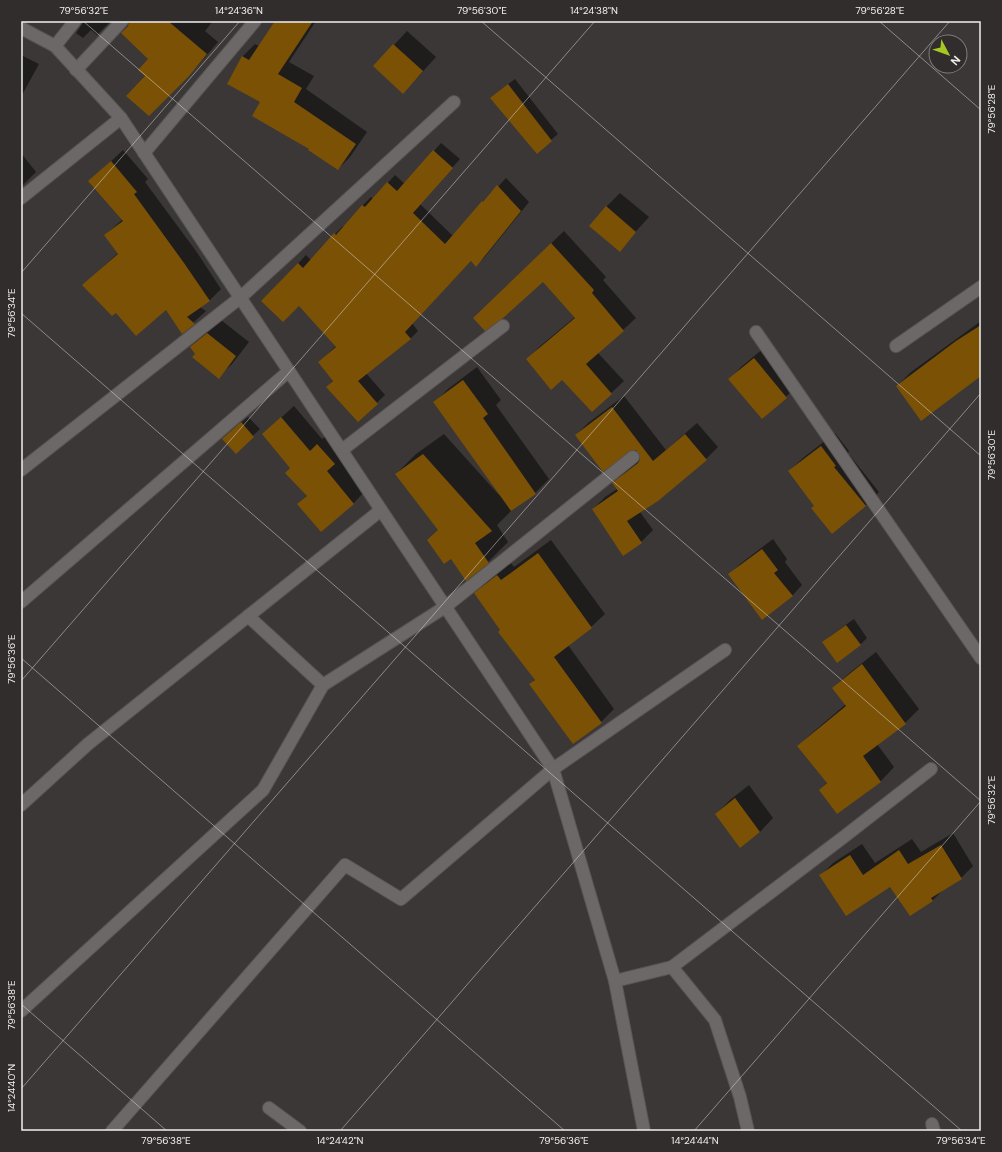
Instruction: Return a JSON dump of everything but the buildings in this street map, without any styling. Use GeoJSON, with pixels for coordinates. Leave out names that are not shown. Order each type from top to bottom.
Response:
{"type":"FeatureCollection","features":[{"type":"Feature","properties":{"kind":"street"},"geometry":{"type":"LineString","coordinates":[[55,46],[75,21]]}},
{"type":"Feature","properties":{"kind":"street"},"geometry":{"type":"LineString","coordinates":[[76,70],[122,21]]}},
{"type":"Feature","properties":{"kind":"street"},"geometry":{"type":"LineString","coordinates":[[144,153],[255,21]]}},
{"type":"Feature","properties":{"kind":"street"},"geometry":{"type":"LineString","coordinates":[[21,28],[55,46],[121,118],[553,769],[615,981],[644,1131]]}},
{"type":"Feature","properties":{"kind":"street"},"geometry":{"type":"LineString","coordinates":[[21,470],[241,297],[454,102]]}},
{"type":"Feature","properties":{"kind":"street"},"geometry":{"type":"LineString","coordinates":[[21,198],[121,118]]}},
{"type":"Feature","properties":{"kind":"street"},"geometry":{"type":"LineString","coordinates":[[896,346],[981,287]]}},
{"type":"Feature","properties":{"kind":"street"},"geometry":{"type":"LineString","coordinates":[[342,450],[503,326]]}},
{"type":"Feature","properties":{"kind":"street"},"geometry":{"type":"LineString","coordinates":[[756,332],[981,658]]}},
{"type":"Feature","properties":{"kind":"street"},"geometry":{"type":"LineString","coordinates":[[21,602],[289,371]]}},
{"type":"Feature","properties":{"kind":"street"},"geometry":{"type":"LineString","coordinates":[[21,1011],[263,790],[323,685],[445,607],[633,457]]}},
{"type":"Feature","properties":{"kind":"street"},"geometry":{"type":"LineString","coordinates":[[21,805],[88,744],[381,510]]}},
{"type":"Feature","properties":{"kind":"street"},"geometry":{"type":"LineString","coordinates":[[248,616],[323,685]]}},
{"type":"Feature","properties":{"kind":"street"},"geometry":{"type":"LineString","coordinates":[[112,1131],[345,865],[401,899],[553,769],[725,650]]}},
{"type":"Feature","properties":{"kind":"street"},"geometry":{"type":"LineString","coordinates":[[615,981],[672,967],[839,841],[931,769]]}},
{"type":"Feature","properties":{"kind":"street"},"geometry":{"type":"LineString","coordinates":[[672,967],[714,1020],[740,1097],[748,1131]]}},
{"type":"Feature","properties":{"kind":"street"},"geometry":{"type":"LineString","coordinates":[[269,1108],[300,1131]]}}]}
